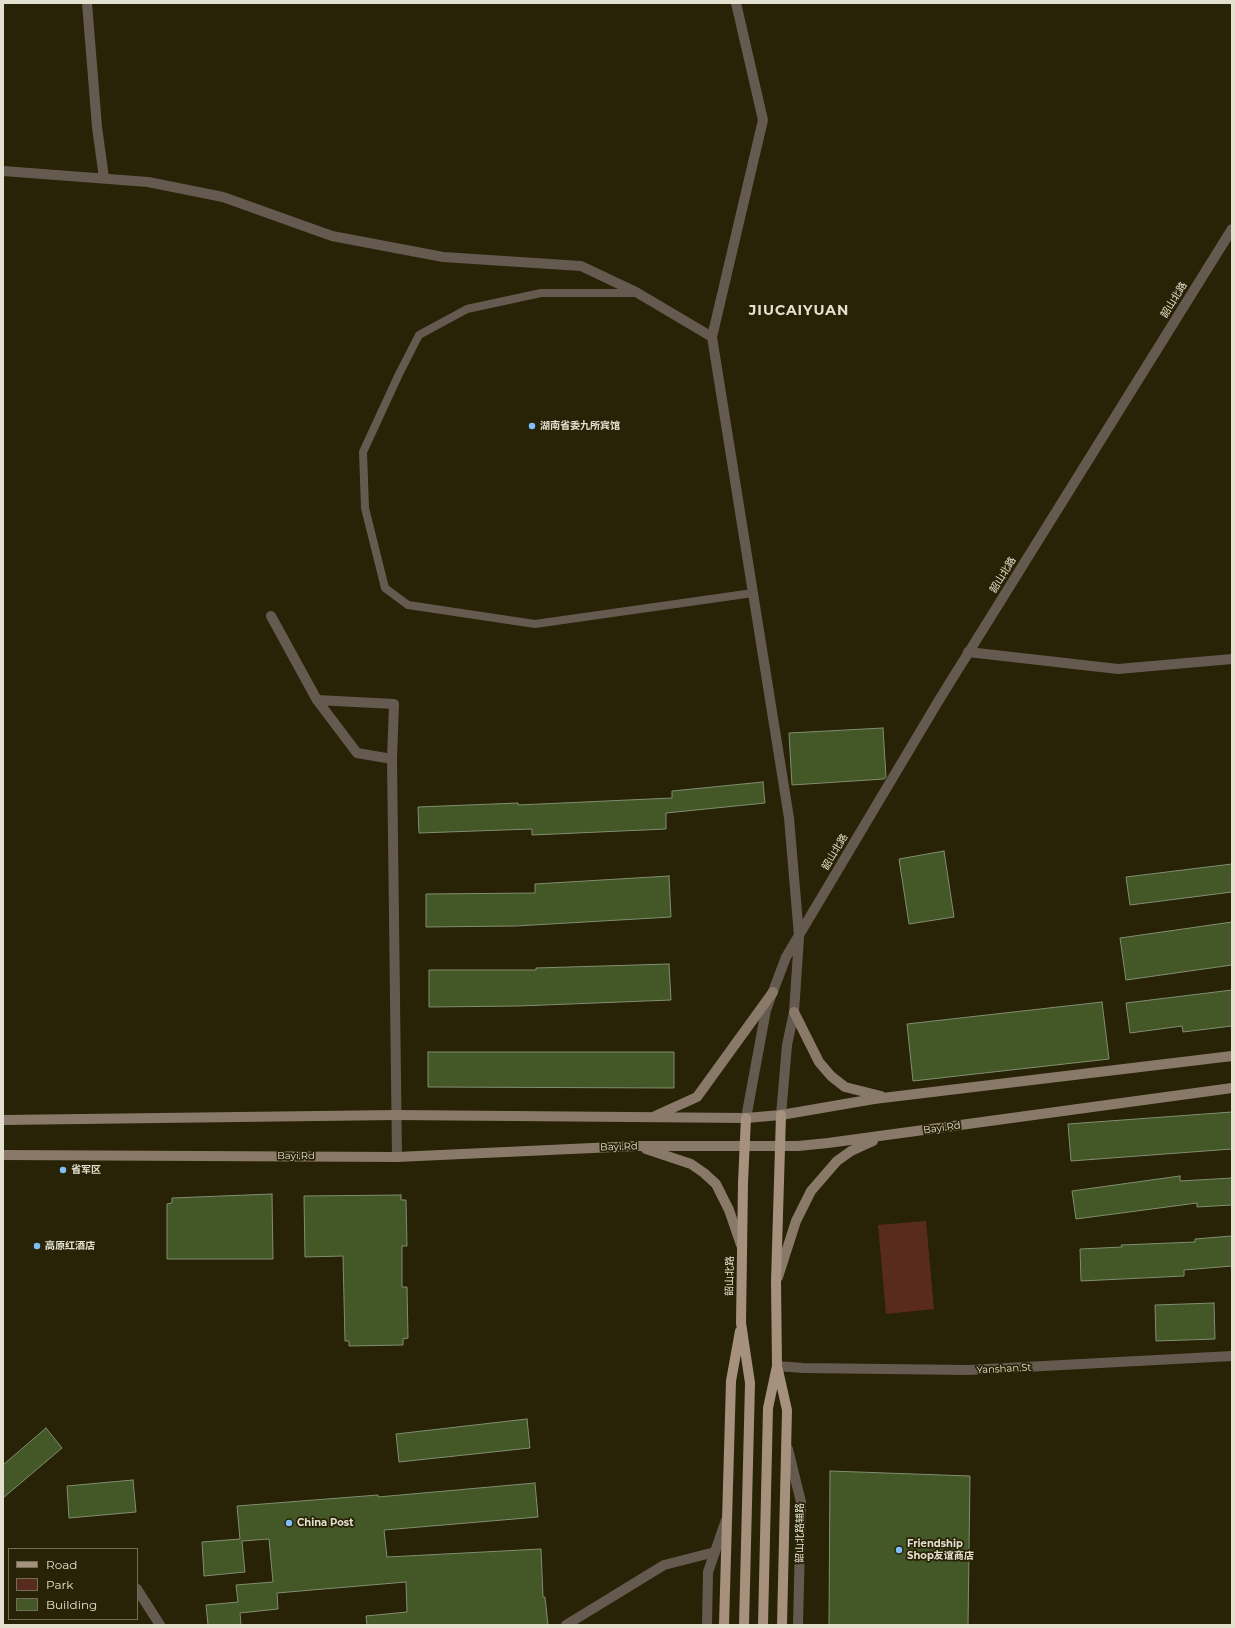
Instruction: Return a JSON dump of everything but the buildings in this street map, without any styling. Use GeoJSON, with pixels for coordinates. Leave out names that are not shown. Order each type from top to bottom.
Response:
{"type":"FeatureCollection","features":[{"type":"Feature","properties":{"kind":"main road"},"geometry":{"type":"LineString","coordinates":[[653,1117],[697,1097],[773,992]]}},
{"type":"Feature","properties":{"kind":"main road"},"geometry":{"type":"LineString","coordinates":[[794,1012],[819,1062],[830,1076],[846,1087],[886,1098]]}},
{"type":"Feature","properties":{"kind":"main road"},"geometry":{"type":"LineString","coordinates":[[3,1120],[396,1115],[746,1118],[781,1115],[886,1098],[1232,1056]]}},
{"type":"Feature","properties":{"kind":"main road","name":"Bayi.Rd"},"geometry":{"type":"LineString","coordinates":[[3,1155],[397,1157],[636,1146],[780,1146],[828,1143],[1232,1088]]}},
{"type":"Feature","properties":{"kind":"main road","name":"韶山北路"},"geometry":{"type":"LineString","coordinates":[[763,1625],[768,1408],[777,1366],[776,1281],[781,1115]]}},
{"type":"Feature","properties":{"kind":"main road","name":"韶山北路"},"geometry":{"type":"LineString","coordinates":[[744,1625],[750,1382],[741,1323],[746,1118]]}},
{"type":"Feature","properties":{"kind":"main road"},"geometry":{"type":"LineString","coordinates":[[776,1281],[796,1221],[811,1191],[837,1161],[868,1142],[888,1135]]}},
{"type":"Feature","properties":{"kind":"main road"},"geometry":{"type":"LineString","coordinates":[[636,1146],[691,1164],[704,1172],[716,1184],[729,1210],[742,1249]]}},
{"type":"Feature","properties":{"kind":"main road"},"geometry":{"type":"LineString","coordinates":[[724,1625],[731,1381],[741,1323]]}},
{"type":"Feature","properties":{"kind":"main road"},"geometry":{"type":"LineString","coordinates":[[777,1366],[787,1410],[782,1625]]}},
{"type":"Feature","properties":{"kind":"street"},"geometry":{"type":"LineString","coordinates":[[87,3],[97,127],[104,178]]}},
{"type":"Feature","properties":{"kind":"street"},"geometry":{"type":"LineString","coordinates":[[736,3],[762,120],[712,337],[789,818],[799,936]]}},
{"type":"Feature","properties":{"kind":"street"},"geometry":{"type":"LineString","coordinates":[[3,171],[148,182],[223,196],[332,236],[444,257],[581,266],[636,292],[712,337]]}},
{"type":"Feature","properties":{"kind":"street","name":"韶山北路"},"geometry":{"type":"LineString","coordinates":[[746,1118],[766,1010],[786,957],[968,652],[1232,229]]}},
{"type":"Feature","properties":{"kind":"street"},"geometry":{"type":"LineString","coordinates":[[271,616],[318,700],[357,753],[392,759]]}},
{"type":"Feature","properties":{"kind":"street"},"geometry":{"type":"LineString","coordinates":[[968,652],[1118,669],[1232,659]]}},
{"type":"Feature","properties":{"kind":"street"},"geometry":{"type":"LineString","coordinates":[[318,700],[394,704],[392,759],[397,1157]]}},
{"type":"Feature","properties":{"kind":"street","name":"韶山北路"},"geometry":{"type":"LineString","coordinates":[[781,1115],[787,1045],[794,1012],[799,936]]}},
{"type":"Feature","properties":{"kind":"street","name":"Yanshan.St"},"geometry":{"type":"LineString","coordinates":[[777,1366],[803,1368],[968,1370],[1232,1356]]}},
{"type":"Feature","properties":{"kind":"street","name":"韶山北路辅路"},"geometry":{"type":"LineString","coordinates":[[786,1443],[801,1502],[798,1625]]}},
{"type":"Feature","properties":{"kind":"street"},"geometry":{"type":"LineString","coordinates":[[707,1625],[708,1572],[726,1518]]}},
{"type":"Feature","properties":{"kind":"street"},"geometry":{"type":"LineString","coordinates":[[566,1625],[664,1565],[715,1552]]}},
{"type":"Feature","properties":{"kind":"street"},"geometry":{"type":"LineString","coordinates":[[138,1590],[160,1625]]}},
{"type":"Feature","properties":{"kind":"lane"},"geometry":{"type":"LineString","coordinates":[[636,292],[541,293],[467,310],[419,335],[363,452],[365,508],[385,588],[408,605],[535,624],[753,593]]}},
{"type":"Feature","properties":{"kind":"green space"},"geometry":{"type":"Polygon","coordinates":[[[926,1221],[934,1309],[886,1314],[878,1225],[926,1221]]]}},
{"type":"Feature","properties":{"kind":"place","name":"湖南省委九所宾馆"},"geometry":{"type":"Point","coordinates":[532,426]}},
{"type":"Feature","properties":{"kind":"place","name":"省军区"},"geometry":{"type":"Point","coordinates":[63,1170]}},
{"type":"Feature","properties":{"kind":"place","name":"高原红酒店"},"geometry":{"type":"Point","coordinates":[37,1246]}},
{"type":"Feature","properties":{"kind":"place","name":"China Post"},"geometry":{"type":"Point","coordinates":[289,1523]}},
{"type":"Feature","properties":{"kind":"place","name":"Friendship Shop友谊商店"},"geometry":{"type":"Point","coordinates":[899,1550]}},
{"type":"Feature","properties":{"kind":"district","name":"JIUCAIYUAN"},"geometry":{"type":"Point","coordinates":[799,311]}}]}
